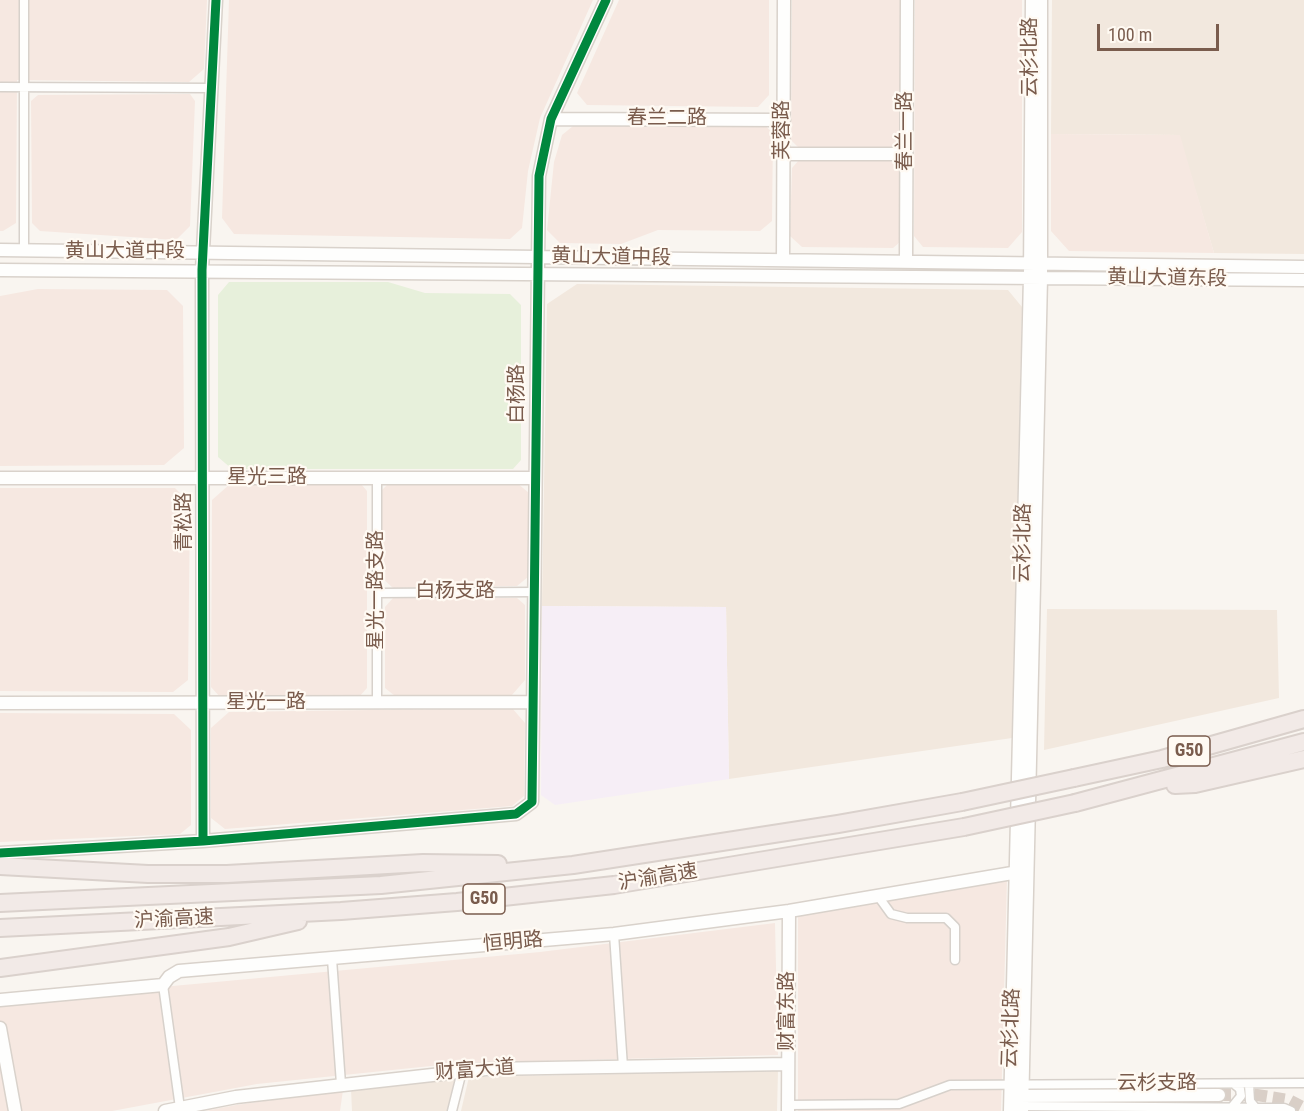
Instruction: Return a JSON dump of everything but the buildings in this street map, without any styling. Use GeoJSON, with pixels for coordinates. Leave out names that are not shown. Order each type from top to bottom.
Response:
{"type":"FeatureCollection","features":[{"type":"Feature","properties":{"kind":"highway","name":"沪渝高速"},"geometry":{"type":"LineString","coordinates":[[0,903],[381,885],[573,865],[838,824],[962,802],[1162,759],[1304,719]]}},
{"type":"Feature","properties":{"kind":"highway","name":"沪渝高速"},"geometry":{"type":"LineString","coordinates":[[0,928],[341,911],[457,902],[614,885],[964,827],[1138,788],[1304,742]]}},
{"type":"Feature","properties":{"kind":"highway"},"geometry":{"type":"LineString","coordinates":[[1138,788],[1195,784],[1304,759]]}},
{"type":"Feature","properties":{"kind":"highway"},"geometry":{"type":"LineString","coordinates":[[0,866],[182,874],[423,863],[573,865]]}},
{"type":"Feature","properties":{"kind":"highway"},"geometry":{"type":"LineString","coordinates":[[0,968],[229,937],[341,911]]}},
{"type":"Feature","properties":{"kind":"street"},"geometry":{"type":"LineString","coordinates":[[24,0],[24,250]]}},
{"type":"Feature","properties":{"kind":"street","name":"青松路"},"geometry":{"type":"LineString","coordinates":[[203,841],[202,270],[216,0]]}},
{"type":"Feature","properties":{"kind":"street","name":"白杨路"},"geometry":{"type":"LineString","coordinates":[[203,841],[516,814],[532,802],[539,176],[552,119],[606,0]]}},
{"type":"Feature","properties":{"kind":"street","name":"芙蓉路"},"geometry":{"type":"LineString","coordinates":[[783,260],[784,0]]}},
{"type":"Feature","properties":{"kind":"street","name":"春兰一路"},"geometry":{"type":"LineString","coordinates":[[906,262],[907,0]]}},
{"type":"Feature","properties":{"kind":"street","name":"云杉北路"},"geometry":{"type":"LineString","coordinates":[[1032,0],[1036,262]]}},
{"type":"Feature","properties":{"kind":"street","name":"云杉北路"},"geometry":{"type":"LineString","coordinates":[[1016,1100],[1041,0]]}},
{"type":"Feature","properties":{"kind":"street"},"geometry":{"type":"LineString","coordinates":[[0,87],[213,88]]}},
{"type":"Feature","properties":{"kind":"street","name":"春兰二路"},"geometry":{"type":"LineString","coordinates":[[552,119],[783,120]]}},
{"type":"Feature","properties":{"kind":"street"},"geometry":{"type":"LineString","coordinates":[[783,154],[906,154]]}},
{"type":"Feature","properties":{"kind":"street","name":"黄山大道中段"},"geometry":{"type":"LineString","coordinates":[[0,250],[1036,262]]}},
{"type":"Feature","properties":{"kind":"street","name":"黄山大道东段"},"geometry":{"type":"LineString","coordinates":[[1036,262],[1304,267]]}},
{"type":"Feature","properties":{"kind":"street","name":"黄山大道中段"},"geometry":{"type":"LineString","coordinates":[[0,270],[1035,277]]}},
{"type":"Feature","properties":{"kind":"street","name":"黄山大道东段"},"geometry":{"type":"LineString","coordinates":[[1035,277],[1304,280]]}},
{"type":"Feature","properties":{"kind":"street","name":"星光三路"},"geometry":{"type":"LineString","coordinates":[[0,478],[535,478]]}},
{"type":"Feature","properties":{"kind":"street","name":"星光一路支路"},"geometry":{"type":"LineString","coordinates":[[377,478],[377,703]]}},
{"type":"Feature","properties":{"kind":"street","name":"白杨支路"},"geometry":{"type":"LineString","coordinates":[[377,593],[534,592]]}},
{"type":"Feature","properties":{"kind":"street","name":"星光一路"},"geometry":{"type":"LineString","coordinates":[[0,703],[532,702]]}},
{"type":"Feature","properties":{"kind":"street"},"geometry":{"type":"LineString","coordinates":[[0,853],[203,841]]}},
{"type":"Feature","properties":{"kind":"street","name":"恒明路"},"geometry":{"type":"LineString","coordinates":[[0,1000],[163,985],[169,977],[179,971],[614,934],[789,911],[1022,871]]}},
{"type":"Feature","properties":{"kind":"street"},"geometry":{"type":"LineString","coordinates":[[878,896],[891,914],[907,918],[946,918],[955,927],[956,960]]}},
{"type":"Feature","properties":{"kind":"street","name":"财富东路"},"geometry":{"type":"LineString","coordinates":[[788,1108],[789,911]]}},
{"type":"Feature","properties":{"kind":"street"},"geometry":{"type":"LineString","coordinates":[[614,934],[623,1066]]}},
{"type":"Feature","properties":{"kind":"street"},"geometry":{"type":"LineString","coordinates":[[332,959],[341,1083]]}},
{"type":"Feature","properties":{"kind":"street"},"geometry":{"type":"LineString","coordinates":[[163,985],[180,1108]]}},
{"type":"Feature","properties":{"kind":"street"},"geometry":{"type":"LineString","coordinates":[[0,1028],[15,1111]]}},
{"type":"Feature","properties":{"kind":"street","name":"财富大道"},"geometry":{"type":"LineString","coordinates":[[165,1111],[236,1096],[462,1071],[788,1064]]}},
{"type":"Feature","properties":{"kind":"street"},"geometry":{"type":"LineString","coordinates":[[452,1111],[462,1071]]}},
{"type":"Feature","properties":{"kind":"street","name":"云杉支路"},"geometry":{"type":"LineString","coordinates":[[1016,1100],[1234,1084],[1304,1083]]}},
{"type":"Feature","properties":{"kind":"street"},"geometry":{"type":"LineString","coordinates":[[1231,1107],[1242,1096],[1240,1089],[1234,1084]]}},
{"type":"Feature","properties":{"kind":"street"},"geometry":{"type":"LineString","coordinates":[[1250,1084],[1250,1101],[1255,1107]]}},
{"type":"Feature","properties":{"kind":"street"},"geometry":{"type":"LineString","coordinates":[[788,1108],[900,1104],[950,1085],[1016,1100],[1219,1095]]}},
{"type":"Feature","properties":{"kind":"street","name":"云杉支路"},"geometry":{"type":"LineString","coordinates":[[1016,1100],[1284,1108],[1291,1111]]}},
{"type":"Feature","properties":{"kind":"shaded area"},"geometry":{"type":"Polygon","coordinates":[[[0,0],[207,0],[204,69],[189,82],[17,80],[16,223],[3,231],[0,231],[0,0]]]}},
{"type":"Feature","properties":{"kind":"shaded area"},"geometry":{"type":"Polygon","coordinates":[[[229,0],[593,0],[540,118],[528,171],[522,228],[510,239],[234,234],[222,218],[229,0]]]}},
{"type":"Feature","properties":{"kind":"shaded area"},"geometry":{"type":"Polygon","coordinates":[[[619,0],[769,0],[769,95],[758,107],[587,105],[577,93],[619,0]]]}},
{"type":"Feature","properties":{"kind":"shaded area"},"geometry":{"type":"Polygon","coordinates":[[[792,0],[900,0],[901,142],[892,149],[800,149],[791,140],[792,0]]]}},
{"type":"Feature","properties":{"kind":"shaded area"},"geometry":{"type":"Polygon","coordinates":[[[915,0],[1022,0],[1022,232],[1008,248],[923,247],[914,236],[915,0]]]}},
{"type":"Feature","properties":{"kind":"shaded area"},"geometry":{"type":"Polygon","coordinates":[[[1052,0],[1304,0],[1304,254],[1214,253],[1179,135],[1051,134],[1052,0]]]}},
{"type":"Feature","properties":{"kind":"shaded area"},"geometry":{"type":"Polygon","coordinates":[[[190,94],[195,101],[190,226],[176,240],[40,231],[32,223],[31,101],[38,95],[190,94]]]}},
{"type":"Feature","properties":{"kind":"shaded area"},"geometry":{"type":"Polygon","coordinates":[[[765,125],[773,134],[772,221],[760,231],[658,230],[621,244],[560,243],[547,230],[554,162],[562,135],[573,126],[765,125]]]}},
{"type":"Feature","properties":{"kind":"shaded area"},"geometry":{"type":"Polygon","coordinates":[[[1051,134],[1180,135],[1214,253],[1069,251],[1051,231],[1051,134]]]}},
{"type":"Feature","properties":{"kind":"shaded area"},"geometry":{"type":"Polygon","coordinates":[[[799,160],[889,160],[900,169],[900,242],[893,248],[802,247],[790,236],[792,168],[799,160]]]}},
{"type":"Feature","properties":{"kind":"shaded area"},"geometry":{"type":"Polygon","coordinates":[[[577,284],[1008,290],[1022,307],[1012,738],[729,779],[726,607],[542,606],[547,304],[577,284]]]}},
{"type":"Feature","properties":{"kind":"shaded area"},"geometry":{"type":"Polygon","coordinates":[[[38,289],[167,290],[183,306],[184,448],[164,465],[0,466],[0,296],[38,289]]]}},
{"type":"Feature","properties":{"kind":"shaded area"},"geometry":{"type":"Polygon","coordinates":[[[389,483],[517,483],[529,493],[528,577],[517,586],[393,588],[380,576],[380,492],[389,483]]]}},
{"type":"Feature","properties":{"kind":"shaded area"},"geometry":{"type":"Polygon","coordinates":[[[230,484],[361,484],[367,491],[367,688],[359,697],[220,697],[211,687],[212,500],[230,484]]]}},
{"type":"Feature","properties":{"kind":"shaded area"},"geometry":{"type":"Polygon","coordinates":[[[0,488],[175,488],[190,503],[188,680],[173,692],[0,691],[0,488]]]}},
{"type":"Feature","properties":{"kind":"shaded area"},"geometry":{"type":"Polygon","coordinates":[[[393,598],[517,598],[525,605],[525,680],[512,695],[395,696],[385,688],[385,607],[393,598]]]}},
{"type":"Feature","properties":{"kind":"shaded area"},"geometry":{"type":"Polygon","coordinates":[[[542,606],[726,607],[729,779],[555,805],[541,795],[542,606]]]}},
{"type":"Feature","properties":{"kind":"shaded area"},"geometry":{"type":"Polygon","coordinates":[[[1047,609],[1277,610],[1279,698],[1044,750],[1047,609]]]}},
{"type":"Feature","properties":{"kind":"shaded area"},"geometry":{"type":"Polygon","coordinates":[[[512,708],[525,723],[524,796],[512,806],[225,829],[211,818],[211,728],[229,712],[512,708]]]}},
{"type":"Feature","properties":{"kind":"shaded area"},"geometry":{"type":"Polygon","coordinates":[[[0,713],[174,714],[191,730],[191,825],[180,834],[0,842],[0,713]]]}},
{"type":"Feature","properties":{"kind":"shaded area"},"geometry":{"type":"Polygon","coordinates":[[[1007,878],[1001,1111],[798,1111],[798,915],[1007,878]]]}},
{"type":"Feature","properties":{"kind":"shaded area"},"geometry":{"type":"Polygon","coordinates":[[[775,923],[778,1055],[460,1063],[257,1084],[112,1111],[0,1111],[0,1002],[540,952],[775,923]]]}},
{"type":"Feature","properties":{"kind":"shaded area"},"geometry":{"type":"Polygon","coordinates":[[[778,1071],[777,1111],[461,1111],[469,1077],[778,1071]]]}},
{"type":"Feature","properties":{"kind":"shaded area"},"geometry":{"type":"Polygon","coordinates":[[[456,1077],[447,1111],[352,1111],[351,1089],[456,1077]]]}},
{"type":"Feature","properties":{"kind":"shaded area"},"geometry":{"type":"Polygon","coordinates":[[[343,1090],[340,1111],[205,1111],[236,1105],[343,1090]]]}},
{"type":"Feature","properties":{"kind":"green space"},"geometry":{"type":"Polygon","coordinates":[[[229,282],[388,282],[425,293],[510,294],[521,305],[521,460],[513,469],[232,469],[218,457],[218,295],[229,282]]]}},
{"type":"Feature","properties":{"kind":"tunnel"},"geometry":{"type":"LineString","coordinates":[[1219,1095],[1257,1095],[1289,1100],[1304,1108]]}},
{"type":"Feature","properties":{"kind":"cycle path"},"geometry":{"type":"LineString","coordinates":[[203,841],[202,270],[216,0]]}},
{"type":"Feature","properties":{"kind":"cycle path"},"geometry":{"type":"LineString","coordinates":[[0,853],[203,841],[516,814],[532,802],[539,176],[551,119],[606,0]]}}]}
